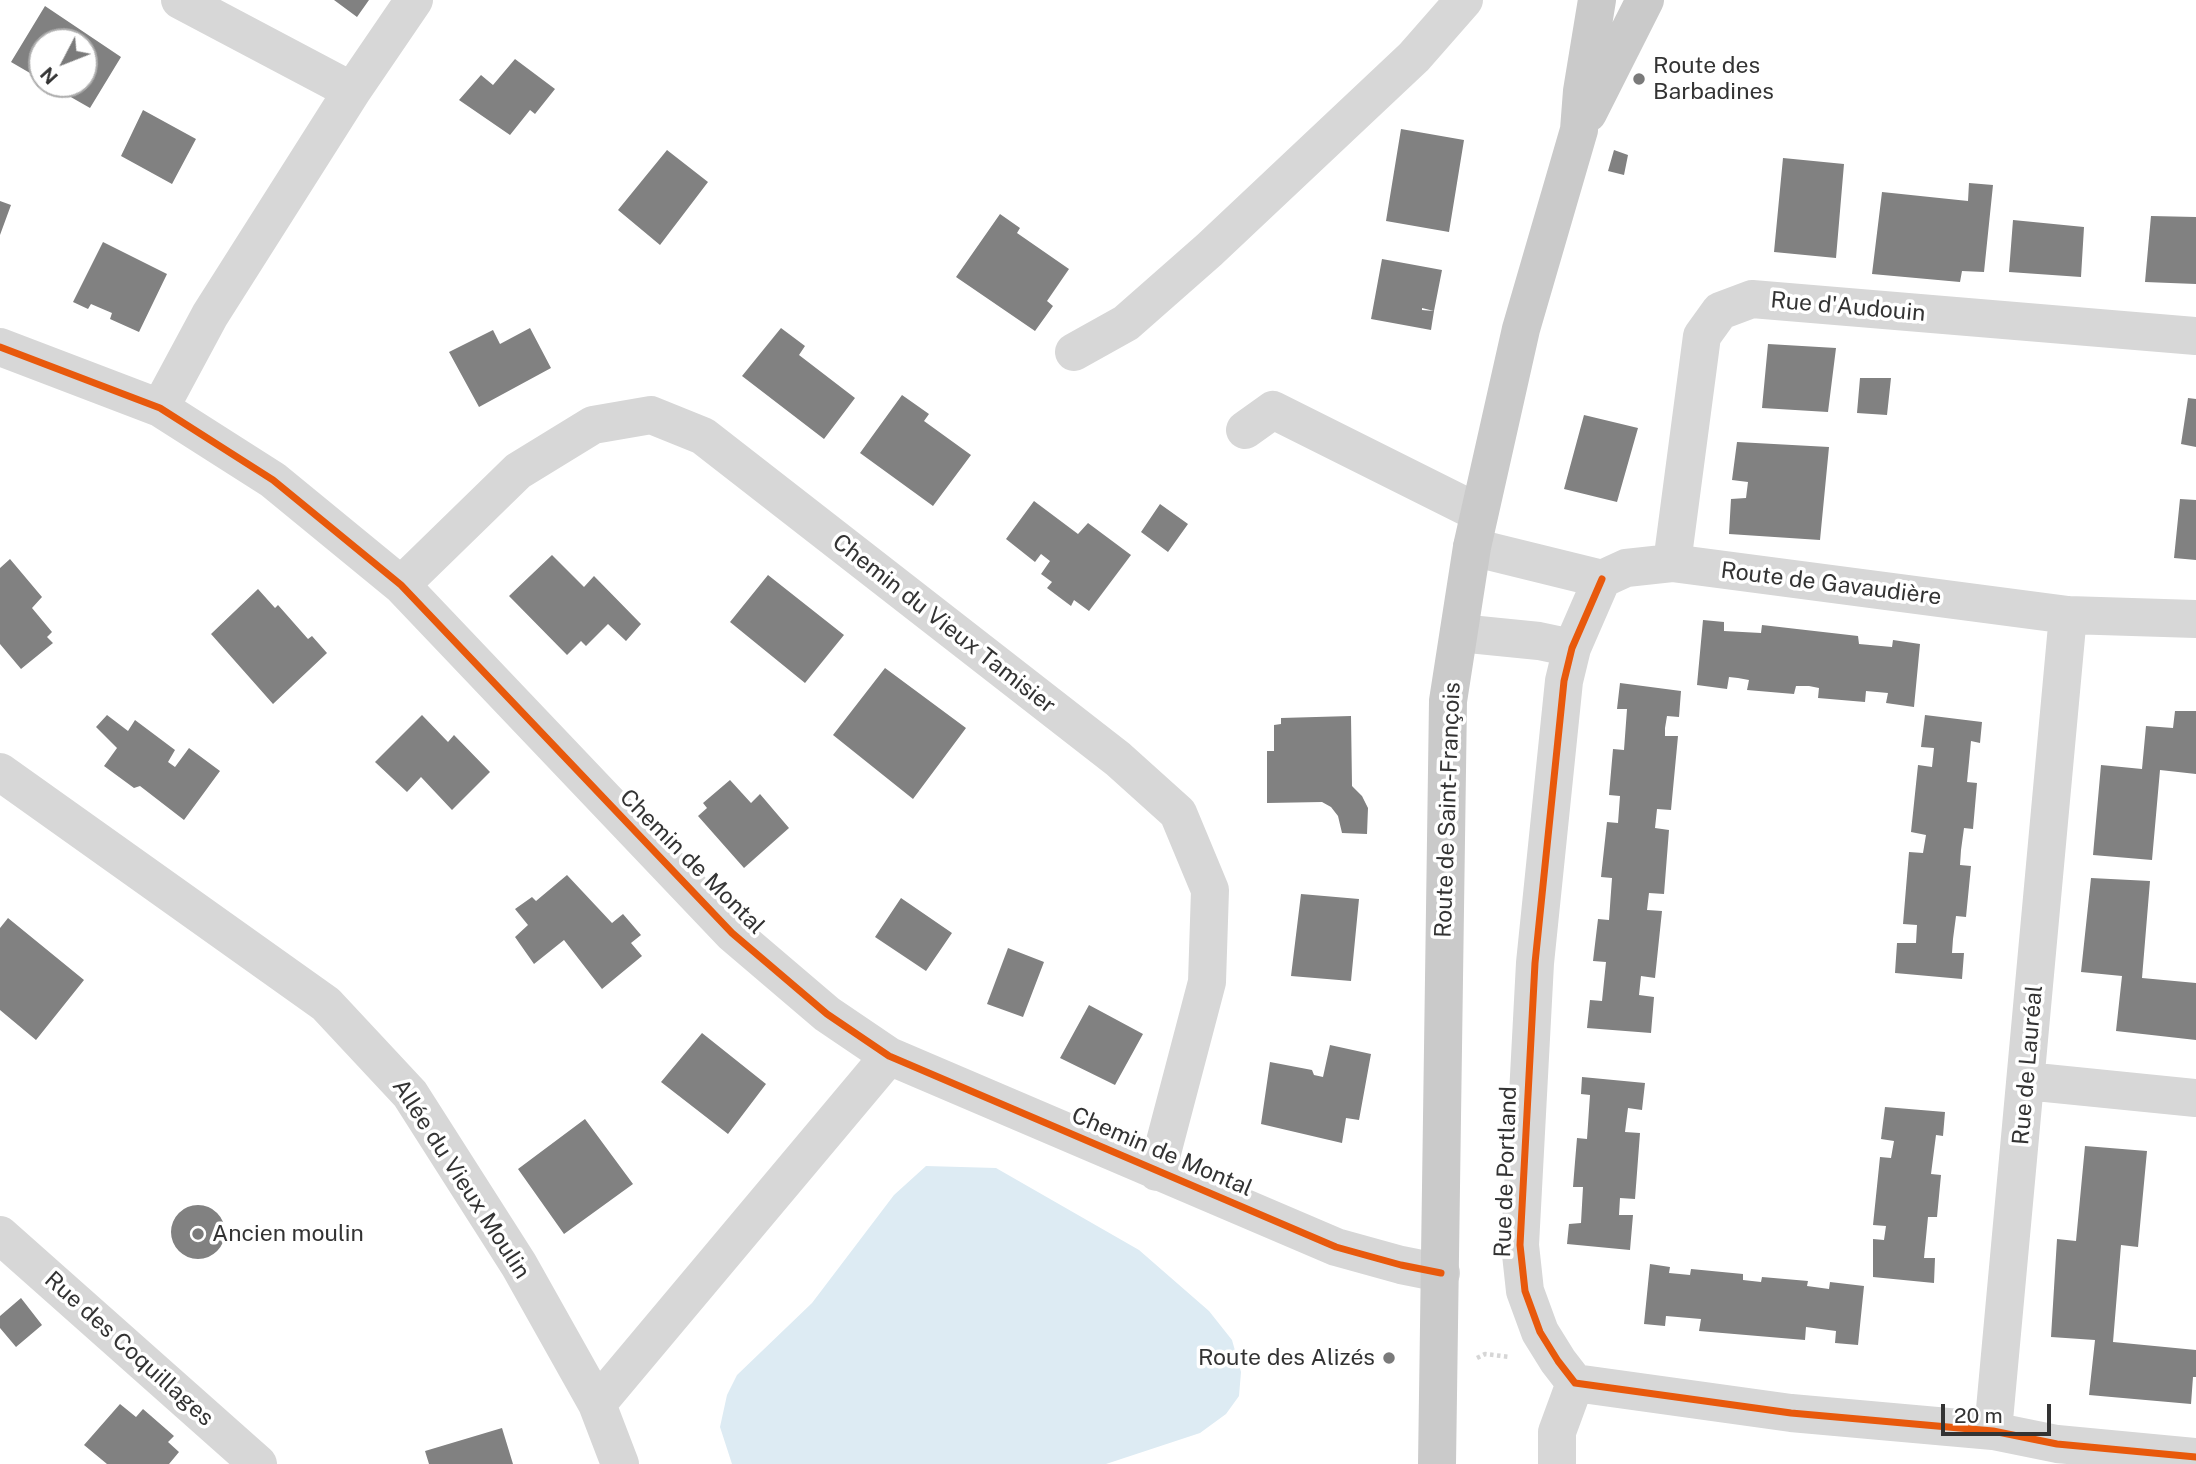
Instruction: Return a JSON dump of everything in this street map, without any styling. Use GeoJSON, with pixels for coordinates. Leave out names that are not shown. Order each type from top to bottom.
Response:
{"type":"FeatureCollection","features":[{"type":"Feature","properties":{"kind":"main road","name":"Route de Saint-François"},"geometry":{"type":"LineString","coordinates":[[1579,130],[1581,91],[1597,0]]}},
{"type":"Feature","properties":{"kind":"main road","name":"Route de Saint-François"},"geometry":{"type":"LineString","coordinates":[[1437,1464],[1448,701],[1476,530],[1521,329],[1579,130],[1645,0]]}},
{"type":"Feature","properties":{"kind":"street"},"geometry":{"type":"LineString","coordinates":[[180,0],[352,91]]}},
{"type":"Feature","properties":{"kind":"street"},"geometry":{"type":"LineString","coordinates":[[160,408],[210,315],[352,91],[414,0]]}},
{"type":"Feature","properties":{"kind":"street"},"geometry":{"type":"LineString","coordinates":[[1073,352],[1126,323],[1209,250],[1414,57],[1464,0]]}},
{"type":"Feature","properties":{"kind":"street","name":"Rue d'Audouin"},"geometry":{"type":"LineString","coordinates":[[1672,563],[1702,336],[1720,311],[1752,299],[2196,336]]}},
{"type":"Feature","properties":{"kind":"street","name":"Chemin de Montal"},"geometry":{"type":"LineString","coordinates":[[0,347],[160,408],[273,480],[401,585],[732,933],[827,1014],[889,1056],[1336,1247],[1441,1273]]}},
{"type":"Feature","properties":{"kind":"street"},"geometry":{"type":"LineString","coordinates":[[1245,430],[1273,410],[1476,530],[1602,579]]}},
{"type":"Feature","properties":{"kind":"street","name":"Chemin du Vieux Tamisier"},"geometry":{"type":"LineString","coordinates":[[401,585],[518,471],[593,425],[651,415],[703,436],[1118,759],[1178,813],[1209,890],[1207,982],[1157,1172]]}},
{"type":"Feature","properties":{"kind":"street","name":"Route de Gavaudière"},"geometry":{"type":"LineString","coordinates":[[1602,579],[1626,568],[1672,563],[2068,615],[2196,619]]}},
{"type":"Feature","properties":{"kind":"street","name":"Rue de Portland"},"geometry":{"type":"LineString","coordinates":[[1567,1372],[1540,1332],[1525,1291],[1520,1245],[1535,963],[1564,681],[1572,648],[1602,579]]}},
{"type":"Feature","properties":{"kind":"street","name":"Rue de Lauréal"},"geometry":{"type":"LineString","coordinates":[[1993,1431],[2068,615]]}},
{"type":"Feature","properties":{"kind":"street"},"geometry":{"type":"LineString","coordinates":[[1458,633],[1539,641],[1572,648]]}},
{"type":"Feature","properties":{"kind":"street","name":"Allée du Vieux Moulin"},"geometry":{"type":"LineString","coordinates":[[0,772],[326,1004],[410,1094],[519,1265],[597,1404],[620,1464]]}},
{"type":"Feature","properties":{"kind":"street"},"geometry":{"type":"LineString","coordinates":[[597,1404],[889,1056]]}},
{"type":"Feature","properties":{"kind":"street"},"geometry":{"type":"LineString","coordinates":[[2026,1081],[2196,1098]]}},
{"type":"Feature","properties":{"kind":"street","name":"Rue des Coquillages"},"geometry":{"type":"LineString","coordinates":[[0,1235],[258,1464]]}},
{"type":"Feature","properties":{"kind":"street"},"geometry":{"type":"LineString","coordinates":[[1557,1464],[1558,1432],[1567,1372],[1791,1413],[1993,1431],[2056,1454],[2196,1457]]}},
{"type":"Feature","properties":{"kind":"path"},"geometry":{"type":"LineString","coordinates":[[1471,1361],[1485,1354],[1567,1372]]}},
{"type":"Feature","properties":{"kind":"shaded area"},"geometry":{"type":"Polygon","coordinates":[[[926,1166],[996,1168],[1139,1250],[1209,1311],[1232,1340],[1241,1372],[1239,1396],[1226,1414],[1200,1433],[1106,1464],[732,1464],[720,1427],[727,1395],[737,1375],[812,1303],[894,1195],[926,1166]]]}},
{"type":"Feature","properties":{"kind":"building"},"geometry":{"type":"Polygon","coordinates":[[[334,0],[369,0],[357,17],[334,0]]]}},
{"type":"Feature","properties":{"kind":"building"},"geometry":{"type":"Polygon","coordinates":[[[45,6],[78,28],[32,28],[45,6]]]}},
{"type":"Feature","properties":{"kind":"building"},"geometry":{"type":"Polygon","coordinates":[[[28,34],[28,72],[11,62],[28,34]]]}},
{"type":"Feature","properties":{"kind":"building"},"geometry":{"type":"Polygon","coordinates":[[[98,42],[121,57],[98,95],[98,42]]]}},
{"type":"Feature","properties":{"kind":"building"},"geometry":{"type":"Polygon","coordinates":[[[515,59],[555,89],[535,114],[530,110],[510,135],[459,100],[481,75],[493,85],[515,59]]]}},
{"type":"Feature","properties":{"kind":"building"},"geometry":{"type":"Polygon","coordinates":[[[72,98],[96,98],[90,108],[72,98]]]}},
{"type":"Feature","properties":{"kind":"building"},"geometry":{"type":"Polygon","coordinates":[[[143,110],[196,139],[172,184],[121,156],[143,110]]]}},
{"type":"Feature","properties":{"kind":"building"},"geometry":{"type":"Polygon","coordinates":[[[1401,129],[1464,140],[1449,232],[1386,221],[1401,129]]]}},
{"type":"Feature","properties":{"kind":"building"},"geometry":{"type":"Polygon","coordinates":[[[667,150],[708,182],[660,245],[618,210],[667,150]]]}},
{"type":"Feature","properties":{"kind":"building"},"geometry":{"type":"Polygon","coordinates":[[[1614,150],[1628,155],[1624,175],[1608,171],[1614,150]]]}},
{"type":"Feature","properties":{"kind":"building"},"geometry":{"type":"Polygon","coordinates":[[[1783,158],[1844,164],[1836,258],[1774,252],[1783,158]]]}},
{"type":"Feature","properties":{"kind":"building"},"geometry":{"type":"Polygon","coordinates":[[[1969,183],[1993,185],[1984,272],[1962,271],[1960,282],[1872,274],[1882,192],[1968,201],[1969,183]]]}},
{"type":"Feature","properties":{"kind":"building"},"geometry":{"type":"Polygon","coordinates":[[[0,201],[11,205],[0,235],[0,201]]]}},
{"type":"Feature","properties":{"kind":"building"},"geometry":{"type":"Polygon","coordinates":[[[1000,214],[1020,228],[1017,233],[1069,269],[1047,301],[1053,306],[1035,331],[956,277],[1000,214]]]}},
{"type":"Feature","properties":{"kind":"building"},"geometry":{"type":"Polygon","coordinates":[[[2151,216],[2196,217],[2196,284],[2145,282],[2151,216]]]}},
{"type":"Feature","properties":{"kind":"building"},"geometry":{"type":"Polygon","coordinates":[[[2013,220],[2084,227],[2081,277],[2009,272],[2013,220]]]}},
{"type":"Feature","properties":{"kind":"building"},"geometry":{"type":"Polygon","coordinates":[[[103,242],[167,274],[139,332],[110,319],[112,313],[91,304],[88,309],[73,302],[103,242]]]}},
{"type":"Feature","properties":{"kind":"building"},"geometry":{"type":"Polygon","coordinates":[[[1382,259],[1442,270],[1431,330],[1371,319],[1382,259]]]}},
{"type":"Feature","properties":{"kind":"building"},"geometry":{"type":"Polygon","coordinates":[[[530,328],[551,368],[479,407],[449,352],[493,330],[500,344],[530,328]]]}},
{"type":"Feature","properties":{"kind":"building"},"geometry":{"type":"Polygon","coordinates":[[[781,328],[805,346],[799,355],[855,398],[824,439],[742,376],[781,328]]]}},
{"type":"Feature","properties":{"kind":"building"},"geometry":{"type":"Polygon","coordinates":[[[1768,344],[1836,348],[1828,412],[1762,408],[1768,344]]]}},
{"type":"Feature","properties":{"kind":"building"},"geometry":{"type":"Polygon","coordinates":[[[1860,378],[1891,378],[1887,415],[1857,413],[1860,378]]]}},
{"type":"Feature","properties":{"kind":"building"},"geometry":{"type":"Polygon","coordinates":[[[902,395],[929,414],[924,421],[971,455],[933,506],[860,453],[902,395]]]}},
{"type":"Feature","properties":{"kind":"building"},"geometry":{"type":"Polygon","coordinates":[[[2188,398],[2196,399],[2196,447],[2181,444],[2188,398]]]}},
{"type":"Feature","properties":{"kind":"building"},"geometry":{"type":"Polygon","coordinates":[[[1584,415],[1638,428],[1617,502],[1564,489],[1584,415]]]}},
{"type":"Feature","properties":{"kind":"building"},"geometry":{"type":"Polygon","coordinates":[[[1737,442],[1829,447],[1820,540],[1729,534],[1731,499],[1746,498],[1748,482],[1732,480],[1737,442]]]}},
{"type":"Feature","properties":{"kind":"building"},"geometry":{"type":"Polygon","coordinates":[[[2180,499],[2196,500],[2196,560],[2174,558],[2180,499]]]}},
{"type":"Feature","properties":{"kind":"building"},"geometry":{"type":"Polygon","coordinates":[[[1034,501],[1078,534],[1088,523],[1131,555],[1089,611],[1074,600],[1071,606],[1047,588],[1052,582],[1041,574],[1050,561],[1041,554],[1035,562],[1006,539],[1034,501]]]}},
{"type":"Feature","properties":{"kind":"building"},"geometry":{"type":"Polygon","coordinates":[[[1160,504],[1188,524],[1168,552],[1141,532],[1160,504]]]}},
{"type":"Feature","properties":{"kind":"building"},"geometry":{"type":"Polygon","coordinates":[[[552,555],[584,587],[594,576],[641,624],[626,641],[608,624],[586,646],[581,641],[567,655],[509,596],[552,555]]]}},
{"type":"Feature","properties":{"kind":"building"},"geometry":{"type":"Polygon","coordinates":[[[10,559],[42,597],[32,608],[52,632],[47,637],[53,643],[21,669],[0,644],[0,568],[10,559]]]}},
{"type":"Feature","properties":{"kind":"building"},"geometry":{"type":"Polygon","coordinates":[[[768,575],[844,635],[805,683],[730,622],[768,575]]]}},
{"type":"Feature","properties":{"kind":"building"},"geometry":{"type":"Polygon","coordinates":[[[258,589],[275,608],[278,605],[308,639],[312,636],[327,653],[273,704],[211,634],[258,589]]]}},
{"type":"Feature","properties":{"kind":"building"},"geometry":{"type":"Polygon","coordinates":[[[1703,620],[1724,622],[1724,631],[1761,633],[1762,625],[1858,636],[1859,644],[1892,647],[1893,640],[1920,644],[1914,707],[1886,703],[1888,693],[1866,691],[1865,702],[1818,698],[1819,688],[1809,686],[1796,686],[1794,694],[1747,690],[1749,680],[1729,677],[1727,689],[1697,685],[1703,620]]]}},
{"type":"Feature","properties":{"kind":"building"},"geometry":{"type":"Polygon","coordinates":[[[885,668],[966,728],[913,799],[833,735],[885,668]]]}},
{"type":"Feature","properties":{"kind":"building"},"geometry":{"type":"Polygon","coordinates":[[[1620,683],[1681,691],[1679,717],[1667,716],[1665,728],[1665,736],[1678,736],[1671,810],[1657,809],[1655,828],[1669,830],[1664,894],[1649,893],[1647,910],[1662,911],[1655,978],[1641,976],[1639,995],[1654,997],[1651,1033],[1587,1028],[1590,1000],[1602,1001],[1606,962],[1593,961],[1598,919],[1609,920],[1612,878],[1601,877],[1607,822],[1618,823],[1620,796],[1609,795],[1613,749],[1624,750],[1627,709],[1617,709],[1620,683]]]}},
{"type":"Feature","properties":{"kind":"building"},"geometry":{"type":"Polygon","coordinates":[[[2175,711],[2196,711],[2196,774],[2160,770],[2152,860],[2093,855],[2101,765],[2142,769],[2146,726],[2173,728],[2175,711]]]}},
{"type":"Feature","properties":{"kind":"building"},"geometry":{"type":"Polygon","coordinates":[[[107,715],[128,731],[135,720],[175,750],[168,762],[175,767],[189,748],[220,771],[184,820],[140,786],[134,788],[104,766],[117,748],[96,727],[107,715]]]}},
{"type":"Feature","properties":{"kind":"building"},"geometry":{"type":"Polygon","coordinates":[[[422,715],[448,742],[454,735],[490,772],[452,810],[421,777],[407,792],[375,762],[422,715]]]}},
{"type":"Feature","properties":{"kind":"building"},"geometry":{"type":"Polygon","coordinates":[[[1925,715],[1982,722],[1980,743],[1971,741],[1967,782],[1977,783],[1973,829],[1964,828],[1961,850],[1960,865],[1971,866],[1966,917],[1956,916],[1953,939],[1952,953],[1964,953],[1962,979],[1895,973],[1897,943],[1916,943],[1917,925],[1903,924],[1909,852],[1923,853],[1926,835],[1911,832],[1918,765],[1932,767],[1934,748],[1921,747],[1925,715]]]}},
{"type":"Feature","properties":{"kind":"building"},"geometry":{"type":"Polygon","coordinates":[[[1351,716],[1352,786],[1362,796],[1368,808],[1367,834],[1342,833],[1338,816],[1331,807],[1322,802],[1267,803],[1267,751],[1274,751],[1274,725],[1281,724],[1281,718],[1351,716]]]}},
{"type":"Feature","properties":{"kind":"building"},"geometry":{"type":"Polygon","coordinates":[[[730,780],[751,803],[760,794],[789,828],[744,868],[698,816],[707,808],[703,803],[730,780]]]}},
{"type":"Feature","properties":{"kind":"building"},"geometry":{"type":"Polygon","coordinates":[[[567,875],[612,923],[623,914],[641,935],[631,943],[642,956],[602,989],[564,940],[534,964],[515,937],[528,925],[515,909],[532,897],[536,901],[567,875]]]}},
{"type":"Feature","properties":{"kind":"building"},"geometry":{"type":"Polygon","coordinates":[[[2091,878],[2150,881],[2142,978],[2196,983],[2196,1040],[2116,1031],[2122,976],[2081,972],[2091,878]]]}},
{"type":"Feature","properties":{"kind":"building"},"geometry":{"type":"Polygon","coordinates":[[[1301,894],[1359,899],[1351,981],[1291,976],[1301,894]]]}},
{"type":"Feature","properties":{"kind":"building"},"geometry":{"type":"Polygon","coordinates":[[[901,898],[952,933],[926,971],[875,937],[901,898]]]}},
{"type":"Feature","properties":{"kind":"building"},"geometry":{"type":"Polygon","coordinates":[[[8,918],[84,980],[36,1040],[0,1010],[0,928],[8,918]]]}},
{"type":"Feature","properties":{"kind":"building"},"geometry":{"type":"Polygon","coordinates":[[[1008,948],[1044,962],[1023,1017],[987,1004],[1008,948]]]}},
{"type":"Feature","properties":{"kind":"building"},"geometry":{"type":"Polygon","coordinates":[[[1089,1005],[1143,1034],[1115,1085],[1060,1058],[1089,1005]]]}},
{"type":"Feature","properties":{"kind":"building"},"geometry":{"type":"Polygon","coordinates":[[[702,1033],[766,1084],[728,1134],[661,1082],[702,1033]]]}},
{"type":"Feature","properties":{"kind":"building"},"geometry":{"type":"Polygon","coordinates":[[[1330,1045],[1371,1054],[1359,1120],[1346,1118],[1342,1143],[1261,1124],[1270,1062],[1312,1070],[1314,1075],[1323,1077],[1330,1045]]]}},
{"type":"Feature","properties":{"kind":"building"},"geometry":{"type":"Polygon","coordinates":[[[1582,1077],[1645,1083],[1642,1110],[1628,1108],[1625,1132],[1640,1133],[1635,1199],[1620,1198],[1619,1215],[1633,1215],[1630,1250],[1567,1244],[1569,1224],[1581,1223],[1583,1187],[1573,1187],[1577,1138],[1587,1139],[1590,1095],[1581,1094],[1582,1077]]]}},
{"type":"Feature","properties":{"kind":"building"},"geometry":{"type":"Polygon","coordinates":[[[1885,1107],[1945,1112],[1943,1136],[1936,1135],[1931,1174],[1941,1175],[1937,1217],[1928,1217],[1924,1258],[1935,1258],[1934,1283],[1873,1277],[1873,1239],[1884,1240],[1886,1226],[1873,1225],[1880,1157],[1891,1158],[1894,1141],[1881,1139],[1885,1107]]]}},
{"type":"Feature","properties":{"kind":"building"},"geometry":{"type":"Polygon","coordinates":[[[585,1119],[633,1184],[564,1234],[518,1169],[585,1119]]]}},
{"type":"Feature","properties":{"kind":"building"},"geometry":{"type":"Polygon","coordinates":[[[2085,1146],[2147,1151],[2138,1247],[2121,1245],[2113,1342],[2196,1350],[2196,1377],[2193,1377],[2191,1404],[2089,1395],[2095,1340],[2051,1337],[2057,1239],[2076,1241],[2085,1146]]]}},
{"type":"Feature","properties":{"kind":"building","name":"Ancien moulin"},"geometry":{"type":"Polygon","coordinates":[[[203,1205],[213,1209],[221,1217],[225,1232],[221,1247],[213,1255],[193,1259],[183,1255],[175,1247],[171,1227],[175,1217],[183,1209],[203,1205]]]}},
{"type":"Feature","properties":{"kind":"building"},"geometry":{"type":"Polygon","coordinates":[[[1650,1264],[1670,1267],[1669,1273],[1690,1275],[1691,1269],[1743,1274],[1743,1280],[1761,1282],[1762,1277],[1808,1281],[1807,1286],[1829,1289],[1830,1282],[1864,1286],[1858,1345],[1835,1343],[1836,1331],[1806,1327],[1805,1340],[1699,1331],[1701,1319],[1666,1316],[1665,1326],[1644,1324],[1650,1264]]]}},
{"type":"Feature","properties":{"kind":"building"},"geometry":{"type":"Polygon","coordinates":[[[21,1298],[42,1325],[16,1347],[0,1328],[0,1316],[21,1298]]]}},
{"type":"Feature","properties":{"kind":"building"},"geometry":{"type":"Polygon","coordinates":[[[120,1404],[136,1417],[143,1409],[174,1436],[168,1442],[179,1452],[169,1464],[107,1464],[84,1445],[120,1404]]]}},
{"type":"Feature","properties":{"kind":"building"},"geometry":{"type":"Polygon","coordinates":[[[502,1428],[513,1464],[429,1464],[425,1451],[502,1428]]]}},
{"type":"Feature","properties":{"kind":"cycle path"},"geometry":{"type":"LineString","coordinates":[[0,347],[160,408],[273,480],[401,585],[732,933],[827,1014],[889,1056],[1336,1247],[1441,1273]]}},
{"type":"Feature","properties":{"kind":"cycle path"},"geometry":{"type":"LineString","coordinates":[[1602,579],[1572,648],[1564,681],[1535,963],[1520,1245],[1525,1291],[1540,1332],[1558,1361],[1575,1383],[1791,1413],[1993,1431],[2057,1444],[2196,1457]]}},
{"type":"Feature","properties":{"kind":"place","name":"Route des Barbadines"},"geometry":{"type":"Point","coordinates":[1639,79]}},
{"type":"Feature","properties":{"kind":"place","name":"Ancien moulin"},"geometry":{"type":"Point","coordinates":[198,1234]}},
{"type":"Feature","properties":{"kind":"place","name":"Route des Alizés"},"geometry":{"type":"Point","coordinates":[1389,1358]}}]}
